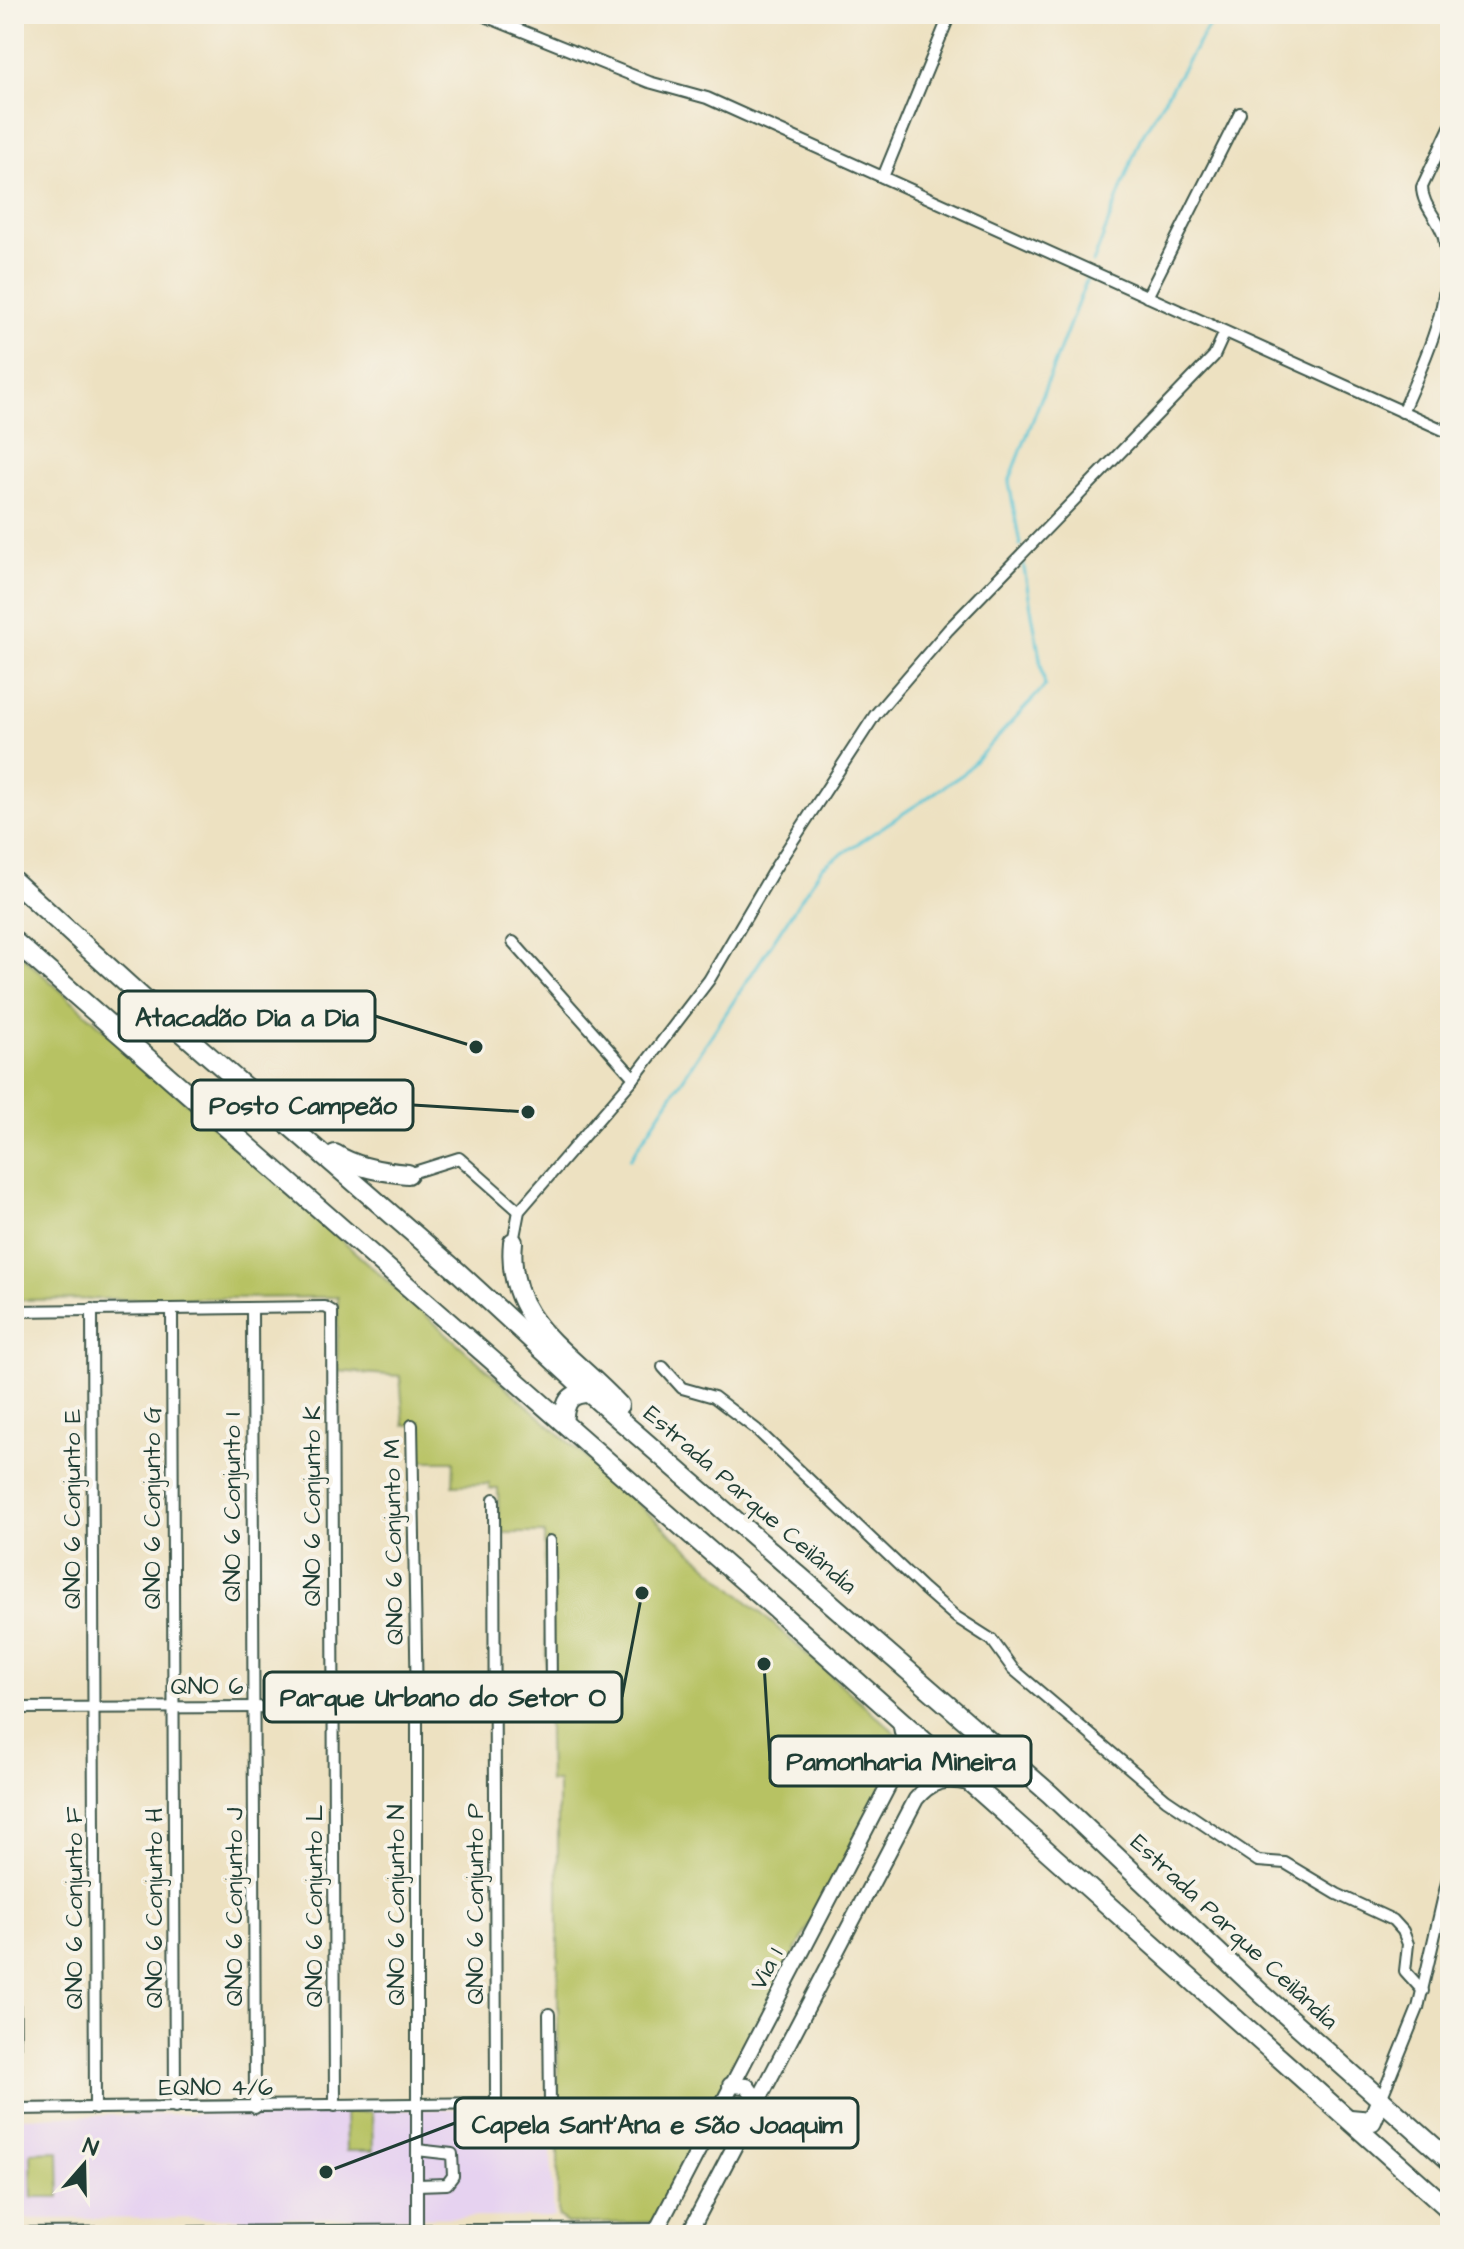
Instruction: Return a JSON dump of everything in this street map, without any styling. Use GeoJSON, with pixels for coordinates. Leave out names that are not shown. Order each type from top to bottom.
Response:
{"type":"FeatureCollection","features":[{"type":"Feature","properties":{"kind":"highway","name":"Estrada Parque Ceilândia"},"geometry":{"type":"LineString","coordinates":[[14,881],[589,1393],[1050,1794],[1261,1993],[1450,2161]]}},
{"type":"Feature","properties":{"kind":"highway"},"geometry":{"type":"LineString","coordinates":[[14,941],[563,1422],[1450,2210]]}},
{"type":"Feature","properties":{"kind":"highway"},"geometry":{"type":"LineString","coordinates":[[147,1002],[224,1011]]}},
{"type":"Feature","properties":{"kind":"highway"},"geometry":{"type":"LineString","coordinates":[[288,1122],[345,1161],[386,1173],[408,1174]]}},
{"type":"Feature","properties":{"kind":"highway"},"geometry":{"type":"LineString","coordinates":[[513,1242],[511,1268],[515,1289],[526,1311],[543,1333],[631,1419],[643,1440]]}},
{"type":"Feature","properties":{"kind":"highway"},"geometry":{"type":"LineString","coordinates":[[563,1422],[568,1399],[573,1395],[589,1393]]}},
{"type":"Feature","properties":{"kind":"highway"},"geometry":{"type":"LineString","coordinates":[[1350,2119],[1372,2121],[1381,2099]]}},
{"type":"Feature","properties":{"kind":"main road","name":"Via 1"},"geometry":{"type":"LineString","coordinates":[[656,2232],[906,1752],[900,1722]]}},
{"type":"Feature","properties":{"kind":"main road"},"geometry":{"type":"LineString","coordinates":[[688,2235],[916,1799],[926,1787],[939,1780],[969,1783]]}},
{"type":"Feature","properties":{"kind":"main road"},"geometry":{"type":"LineString","coordinates":[[730,2085],[747,2086],[758,2101]]}},
{"type":"Feature","properties":{"kind":"street"},"geometry":{"type":"LineString","coordinates":[[480,14],[649,82],[707,98],[1450,433]]}},
{"type":"Feature","properties":{"kind":"street"},"geometry":{"type":"LineString","coordinates":[[883,177],[950,14]]}},
{"type":"Feature","properties":{"kind":"street"},"geometry":{"type":"LineString","coordinates":[[1147,297],[1240,113]]}},
{"type":"Feature","properties":{"kind":"street"},"geometry":{"type":"LineString","coordinates":[[1402,412],[1425,359],[1440,311],[1447,263],[1443,235],[1422,196],[1422,187],[1450,127]]}},
{"type":"Feature","properties":{"kind":"street"},"geometry":{"type":"LineString","coordinates":[[513,1242],[519,1211],[634,1078],[709,980],[775,868],[875,715],[948,630],[1214,356],[1225,332]]}},
{"type":"Feature","properties":{"kind":"street"},"geometry":{"type":"LineString","coordinates":[[513,942],[634,1078]]}},
{"type":"Feature","properties":{"kind":"street"},"geometry":{"type":"LineString","coordinates":[[408,1174],[459,1158],[519,1211]]}},
{"type":"Feature","properties":{"kind":"street"},"geometry":{"type":"LineString","coordinates":[[14,1311],[252,1308]]}},
{"type":"Feature","properties":{"kind":"street","name":"QNO 6 Conjunto K"},"geometry":{"type":"LineString","coordinates":[[252,1308],[329,1308],[332,1315],[334,1705]]}},
{"type":"Feature","properties":{"kind":"street","name":"QNO 6 Conjunto I"},"geometry":{"type":"LineString","coordinates":[[252,1308],[255,1707]]}},
{"type":"Feature","properties":{"kind":"street","name":"QNO 6 Conjunto E"},"geometry":{"type":"LineString","coordinates":[[92,1309],[94,1708]]}},
{"type":"Feature","properties":{"kind":"street","name":"QNO 6 Conjunto G"},"geometry":{"type":"LineString","coordinates":[[172,1309],[174,1708]]}},
{"type":"Feature","properties":{"kind":"street"},"geometry":{"type":"LineString","coordinates":[[663,1367],[682,1388],[714,1397],[757,1430],[935,1599],[992,1640],[1013,1669],[1071,1715],[1166,1799],[1258,1861],[1285,1863],[1337,1894],[1393,1920],[1403,1931],[1408,1944],[1405,1971],[1423,1991]]}},
{"type":"Feature","properties":{"kind":"street","name":"QNO 6 Conjunto M"},"geometry":{"type":"LineString","coordinates":[[412,1425],[417,1705]]}},
{"type":"Feature","properties":{"kind":"street","name":"QNO 6 Conjunto P"},"geometry":{"type":"LineString","coordinates":[[494,1499],[496,2103]]}},
{"type":"Feature","properties":{"kind":"street","name":"QNO 6"},"geometry":{"type":"LineString","coordinates":[[14,1708],[544,1706],[551,1694],[550,1541]]}},
{"type":"Feature","properties":{"kind":"street","name":"QNO 6 Conjunto L"},"geometry":{"type":"LineString","coordinates":[[334,1705],[335,2106]]}},
{"type":"Feature","properties":{"kind":"street","name":"QNO 6 Conjunto N"},"geometry":{"type":"LineString","coordinates":[[417,1705],[418,2105]]}},
{"type":"Feature","properties":{"kind":"street","name":"QNO 6 Conjunto J"},"geometry":{"type":"LineString","coordinates":[[255,1707],[255,2108]]}},
{"type":"Feature","properties":{"kind":"street","name":"QNO 6 Conjunto F"},"geometry":{"type":"LineString","coordinates":[[94,1708],[95,2109]]}},
{"type":"Feature","properties":{"kind":"street","name":"QNO 6 Conjunto H"},"geometry":{"type":"LineString","coordinates":[[174,1708],[175,2108]]}},
{"type":"Feature","properties":{"kind":"street"},"geometry":{"type":"LineString","coordinates":[[1381,2099],[1423,1991],[1450,1869]]}},
{"type":"Feature","properties":{"kind":"street"},"geometry":{"type":"LineString","coordinates":[[14,1904],[14,2109]]}},
{"type":"Feature","properties":{"kind":"street"},"geometry":{"type":"LineString","coordinates":[[549,2014],[550,2105]]}},
{"type":"Feature","properties":{"kind":"street","name":"EQNO 4/6"},"geometry":{"type":"LineString","coordinates":[[14,2109],[496,2103]]}},
{"type":"Feature","properties":{"kind":"street"},"geometry":{"type":"LineString","coordinates":[[417,2233],[418,2105]]}},
{"type":"Feature","properties":{"kind":"street"},"geometry":{"type":"LineString","coordinates":[[417,2150],[452,2154],[453,2176],[447,2184],[417,2185]]}},
{"type":"Feature","properties":{"kind":"street"},"geometry":{"type":"LineString","coordinates":[[15,2234],[656,2232]]}},
{"type":"Feature","properties":{"kind":"shaded area"},"geometry":{"type":"Polygon","coordinates":[[[549,2107],[554,2217],[14,2219],[14,2117],[549,2107]]]}},
{"type":"Feature","properties":{"kind":"green space"},"geometry":{"type":"Polygon","coordinates":[[[14,949],[899,1736],[902,1748],[654,2222],[567,2224],[558,2216],[558,1782],[549,1782],[544,1533],[499,1533],[498,1489],[489,1489],[489,1484],[453,1485],[454,1461],[418,1461],[417,1425],[404,1425],[400,1376],[337,1371],[338,1297],[14,1300],[14,949]]]}},
{"type":"Feature","properties":{"kind":"green space"},"geometry":{"type":"Polygon","coordinates":[[[372,2112],[373,2151],[346,2151],[345,2113],[372,2112]]]}},
{"type":"Feature","properties":{"kind":"green space"},"geometry":{"type":"Polygon","coordinates":[[[59,2151],[60,2197],[32,2197],[31,2152],[59,2151]]]}},
{"type":"Feature","properties":{"kind":"waterway"},"geometry":{"type":"LineString","coordinates":[[1093,263],[1140,139],[1216,14]]}},
{"type":"Feature","properties":{"kind":"waterway"},"geometry":{"type":"LineString","coordinates":[[1020,545],[1009,482],[1087,279]]}},
{"type":"Feature","properties":{"kind":"waterway"},"geometry":{"type":"LineString","coordinates":[[630,1159],[822,867],[963,774],[1045,686],[1023,563]]}},
{"type":"Feature","properties":{"kind":"place","name":"Atacadão Dia a Dia"},"geometry":{"type":"Point","coordinates":[476,1047]}},
{"type":"Feature","properties":{"kind":"place","name":"Posto Campeão"},"geometry":{"type":"Point","coordinates":[528,1112]}},
{"type":"Feature","properties":{"kind":"place","name":"Parque Urbano do Setor O"},"geometry":{"type":"Point","coordinates":[642,1593]}},
{"type":"Feature","properties":{"kind":"place","name":"Pamonharia Mineira"},"geometry":{"type":"Point","coordinates":[764,1664]}},
{"type":"Feature","properties":{"kind":"place","name":"Capela Sant'Ana e São Joaquim"},"geometry":{"type":"Point","coordinates":[326,2172]}}]}
